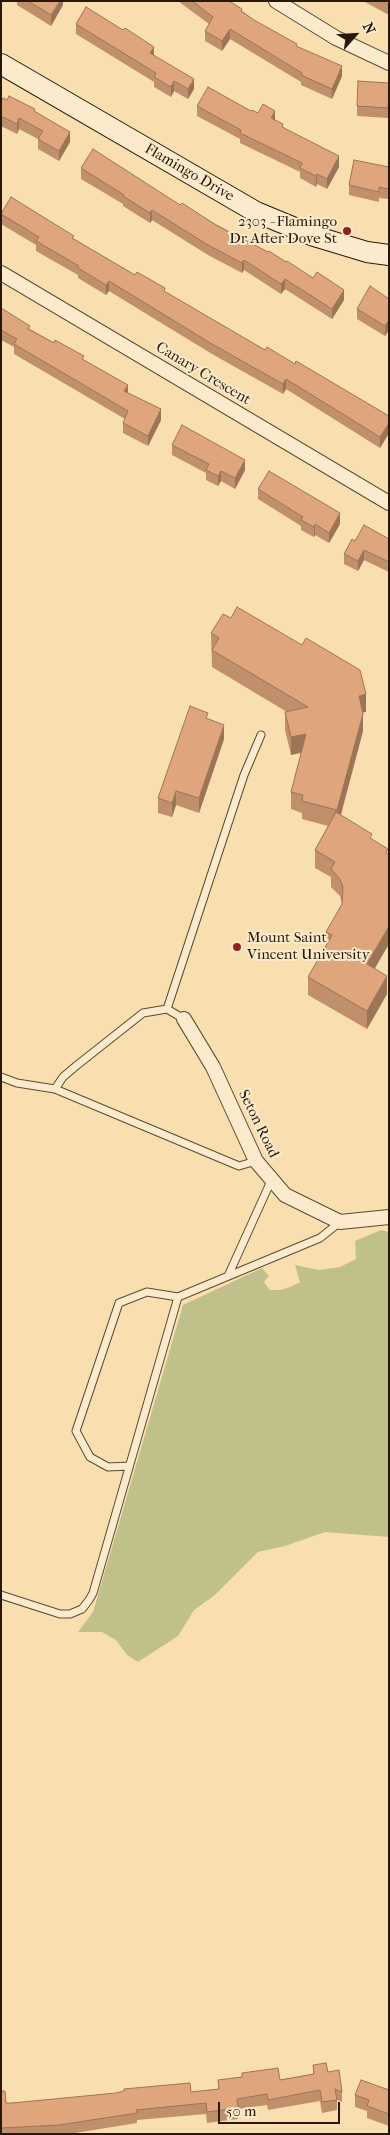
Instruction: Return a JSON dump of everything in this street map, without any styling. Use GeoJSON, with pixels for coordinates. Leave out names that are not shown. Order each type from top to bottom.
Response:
{"type":"FeatureCollection","features":[{"type":"Feature","properties":{"kind":"street"},"geometry":{"type":"LineString","coordinates":[[276,1],[336,38],[389,63]]}},
{"type":"Feature","properties":{"kind":"street","name":"Flamingo Drive"},"geometry":{"type":"LineString","coordinates":[[1,64],[256,212],[314,236],[367,252],[389,255]]}},
{"type":"Feature","properties":{"kind":"street","name":"Canary Crescent"},"geometry":{"type":"LineString","coordinates":[[1,273],[389,503]]}},
{"type":"Feature","properties":{"kind":"street","name":"Seton Road"},"geometry":{"type":"LineString","coordinates":[[184,1019],[213,1067],[256,1161],[271,1181],[285,1195],[340,1222]]}},
{"type":"Feature","properties":{"kind":"street"},"geometry":{"type":"LineString","coordinates":[[340,1222],[389,1217]]}},
{"type":"Feature","properties":{"kind":"lane"},"geometry":{"type":"LineString","coordinates":[[167,1008],[244,775],[261,735]]}},
{"type":"Feature","properties":{"kind":"lane"},"geometry":{"type":"LineString","coordinates":[[55,1089],[63,1078],[76,1066],[143,1013],[167,1008],[184,1019]]}},
{"type":"Feature","properties":{"kind":"lane"},"geometry":{"type":"LineString","coordinates":[[1,1077],[17,1083],[55,1089],[239,1166],[256,1161]]}},
{"type":"Feature","properties":{"kind":"lane"},"geometry":{"type":"LineString","coordinates":[[228,1276],[271,1181]]}},
{"type":"Feature","properties":{"kind":"lane"},"geometry":{"type":"LineString","coordinates":[[129,1466],[108,1467],[90,1457],[76,1431],[119,1303],[147,1292],[178,1297],[320,1238],[340,1222]]}},
{"type":"Feature","properties":{"kind":"lane"},"geometry":{"type":"LineString","coordinates":[[1,1595],[60,1614],[70,1614],[82,1609],[93,1593],[178,1297]]}},
{"type":"Feature","properties":{"kind":"green space"},"geometry":{"type":"Polygon","coordinates":[[[381,1230],[389,1232],[389,1537],[325,1532],[285,1546],[258,1552],[215,1595],[194,1610],[178,1636],[138,1662],[127,1655],[116,1640],[102,1632],[78,1632],[93,1612],[183,1305],[262,1268],[269,1276],[264,1282],[270,1290],[281,1290],[290,1287],[300,1282],[295,1265],[319,1270],[340,1267],[356,1259],[355,1241],[381,1230]]]}},
{"type":"Feature","properties":{"kind":"building"},"geometry":{"type":"Polygon","coordinates":[[[28,1],[60,1],[51,15],[28,1]]]}},
{"type":"Feature","properties":{"kind":"building"},"geometry":{"type":"Polygon","coordinates":[[[192,1],[229,1],[254,20],[297,44],[296,46],[342,66],[332,89],[301,75],[302,73],[230,29],[222,41],[205,31],[213,17],[192,1]]]}},
{"type":"Feature","properties":{"kind":"building"},"geometry":{"type":"Polygon","coordinates":[[[86,7],[123,30],[125,28],[154,47],[150,53],[194,79],[188,89],[174,81],[171,87],[154,77],[156,73],[76,24],[86,7]]]}},
{"type":"Feature","properties":{"kind":"building"},"geometry":{"type":"Polygon","coordinates":[[[358,81],[389,83],[388,108],[357,106],[358,81]]]}},
{"type":"Feature","properties":{"kind":"building"},"geometry":{"type":"Polygon","coordinates":[[[208,87],[251,111],[258,113],[263,104],[275,111],[271,118],[283,124],[282,127],[339,156],[327,179],[300,168],[302,163],[240,133],[241,130],[197,106],[208,87]]]}},
{"type":"Feature","properties":{"kind":"building"},"geometry":{"type":"Polygon","coordinates":[[[9,96],[35,109],[34,111],[70,132],[59,151],[38,139],[43,131],[19,118],[17,124],[1,116],[1,101],[3,98],[7,100],[9,96]]]}},
{"type":"Feature","properties":{"kind":"building"},"geometry":{"type":"Polygon","coordinates":[[[93,149],[180,205],[182,203],[216,225],[269,251],[313,278],[317,272],[344,290],[332,309],[285,279],[281,284],[244,260],[242,263],[208,245],[152,210],[150,213],[81,168],[93,149]]]}},
{"type":"Feature","properties":{"kind":"building"},"geometry":{"type":"Polygon","coordinates":[[[354,160],[389,167],[388,189],[379,187],[379,192],[349,185],[354,160]]]}},
{"type":"Feature","properties":{"kind":"building"},"geometry":{"type":"Polygon","coordinates":[[[11,197],[74,236],[72,238],[135,275],[137,272],[165,288],[164,291],[265,350],[267,347],[295,364],[296,361],[389,416],[389,423],[380,437],[286,379],[283,384],[212,344],[109,281],[106,285],[78,268],[79,266],[36,241],[39,237],[1,214],[11,197]]]}},
{"type":"Feature","properties":{"kind":"building"},"geometry":{"type":"Polygon","coordinates":[[[370,286],[389,299],[389,320],[385,326],[357,309],[370,286]]]}},
{"type":"Feature","properties":{"kind":"building"},"geometry":{"type":"Polygon","coordinates":[[[1,308],[30,326],[28,329],[54,343],[55,340],[84,356],[82,359],[128,385],[124,391],[161,409],[148,436],[123,423],[128,411],[14,344],[17,339],[1,330],[1,308]]]}},
{"type":"Feature","properties":{"kind":"building"},"geometry":{"type":"Polygon","coordinates":[[[182,425],[245,460],[235,478],[221,471],[218,476],[206,470],[209,464],[172,445],[182,425]]]}},
{"type":"Feature","properties":{"kind":"building"},"geometry":{"type":"Polygon","coordinates":[[[269,471],[340,513],[329,533],[315,524],[314,527],[301,520],[303,517],[258,489],[269,471]]]}},
{"type":"Feature","properties":{"kind":"building"},"geometry":{"type":"Polygon","coordinates":[[[364,525],[389,539],[389,562],[364,550],[358,561],[344,554],[352,539],[355,541],[364,525]]]}},
{"type":"Feature","properties":{"kind":"building"},"geometry":{"type":"Polygon","coordinates":[[[237,607],[302,645],[306,638],[360,670],[366,694],[359,696],[363,714],[337,810],[302,801],[303,795],[291,792],[306,734],[291,737],[285,712],[308,707],[212,650],[219,638],[211,633],[223,614],[231,618],[237,607]]]}},
{"type":"Feature","properties":{"kind":"building"},"geometry":{"type":"Polygon","coordinates":[[[190,706],[208,713],[206,718],[224,725],[199,798],[176,791],[172,803],[158,798],[190,706]]]}},
{"type":"Feature","properties":{"kind":"building"},"geometry":{"type":"Polygon","coordinates":[[[336,812],[372,834],[370,838],[388,849],[386,853],[389,855],[389,926],[367,964],[387,976],[367,1011],[308,977],[332,935],[326,932],[342,904],[343,887],[340,879],[331,869],[335,862],[315,850],[336,812]]]}},
{"type":"Feature","properties":{"kind":"building"},"geometry":{"type":"Polygon","coordinates":[[[326,2063],[328,2072],[339,2070],[342,2092],[335,2089],[337,2100],[322,2102],[320,2090],[268,2100],[267,2094],[237,2099],[238,2108],[207,2112],[206,2103],[136,2110],[137,2113],[59,2125],[1,2128],[1,2091],[5,2091],[6,2103],[116,2093],[124,2091],[124,2089],[190,2083],[191,2092],[219,2089],[218,2080],[242,2077],[242,2073],[278,2068],[280,2080],[314,2074],[313,2065],[326,2063]]]}},
{"type":"Feature","properties":{"kind":"building"},"geometry":{"type":"Polygon","coordinates":[[[361,2080],[389,2090],[389,2114],[367,2106],[369,2100],[355,2095],[361,2080]]]}},
{"type":"Feature","properties":{"kind":"place","name":"2303 - Flamingo Dr After Dove St"},"geometry":{"type":"Point","coordinates":[347,231]}},
{"type":"Feature","properties":{"kind":"place","name":"Mount Saint Vincent University"},"geometry":{"type":"Point","coordinates":[237,947]}}]}
